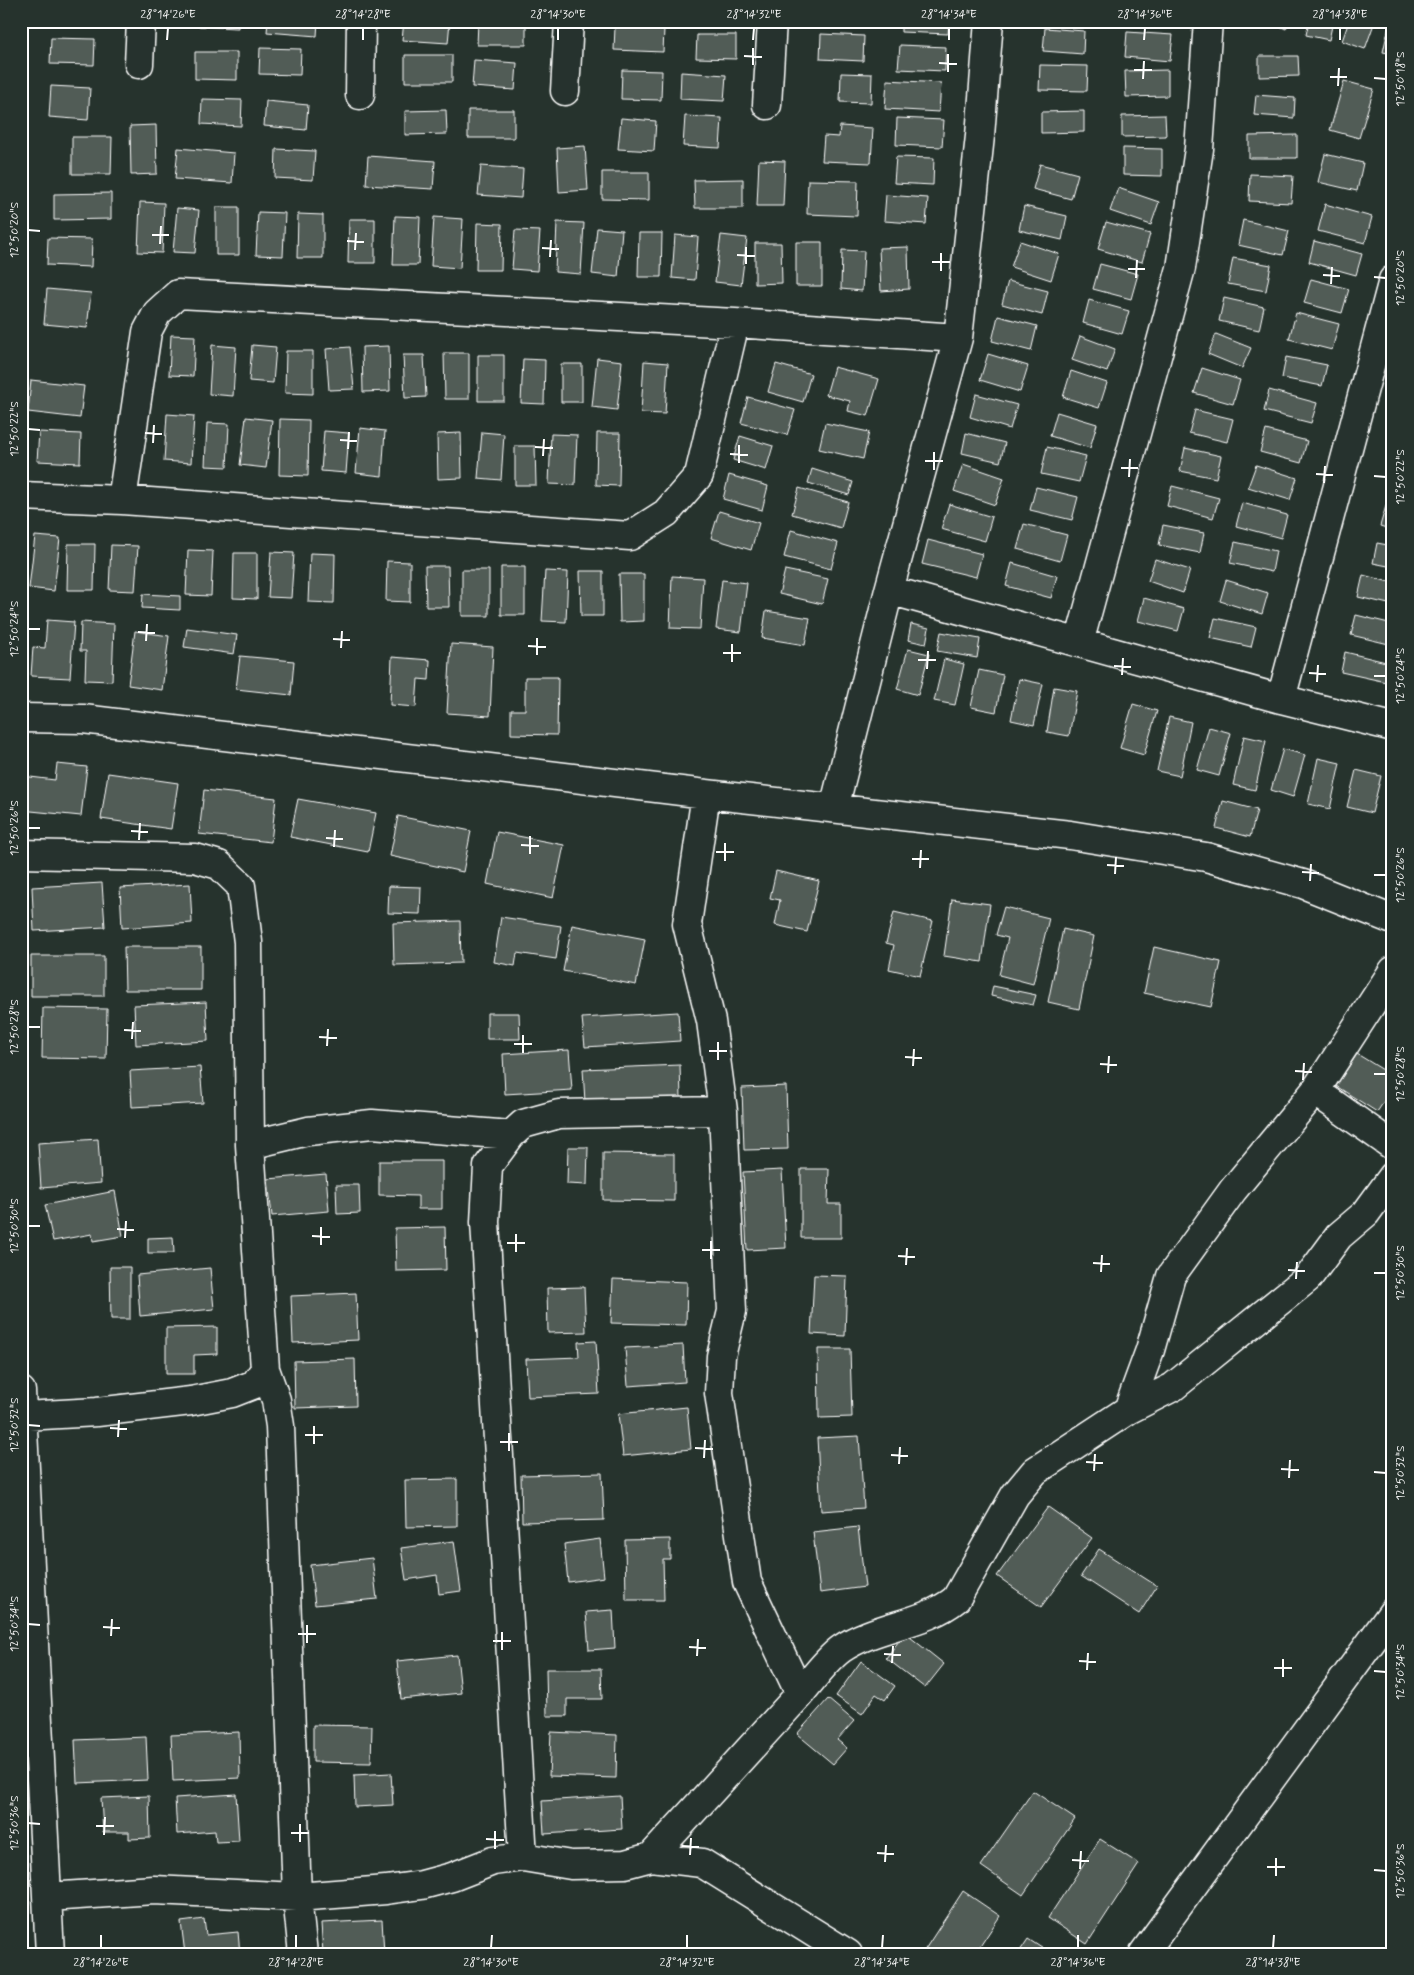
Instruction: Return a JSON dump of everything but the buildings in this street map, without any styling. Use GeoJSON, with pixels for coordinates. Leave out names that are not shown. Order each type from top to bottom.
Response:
{"type":"FeatureCollection","features":[{"type":"Feature","properties":{"kind":"street"},"geometry":{"type":"LineString","coordinates":[[139,64],[141,21]]}},
{"type":"Feature","properties":{"kind":"street"},"geometry":{"type":"LineString","coordinates":[[360,95],[361,21]]}},
{"type":"Feature","properties":{"kind":"street"},"geometry":{"type":"LineString","coordinates":[[566,91],[569,21]]}},
{"type":"Feature","properties":{"kind":"street"},"geometry":{"type":"LineString","coordinates":[[767,105],[772,21]]}},
{"type":"Feature","properties":{"kind":"street"},"geometry":{"type":"LineString","coordinates":[[834,808],[888,590],[958,338],[980,136],[990,21]]}},
{"type":"Feature","properties":{"kind":"street"},"geometry":{"type":"LineString","coordinates":[[1080,643],[1181,268],[1199,149],[1208,21]]}},
{"type":"Feature","properties":{"kind":"street"},"geometry":{"type":"LineString","coordinates":[[1281,699],[1393,280]]}},
{"type":"Feature","properties":{"kind":"street"},"geometry":{"type":"LineString","coordinates":[[122,500],[147,332],[158,313],[178,294],[958,338]]}},
{"type":"Feature","properties":{"kind":"street"},"geometry":{"type":"LineString","coordinates":[[21,496],[122,500],[630,536],[666,513],[699,474],[735,324]]}},
{"type":"Feature","properties":{"kind":"street"},"geometry":{"type":"LineString","coordinates":[[888,590],[1281,699],[1393,727]]}},
{"type":"Feature","properties":{"kind":"street"},"geometry":{"type":"LineString","coordinates":[[21,718],[83,719],[706,794],[1070,835],[1206,857],[1303,884],[1393,920]]}},
{"type":"Feature","properties":{"kind":"street"},"geometry":{"type":"LineString","coordinates":[[706,794],[687,924],[711,1021],[723,1111],[732,1311],[721,1356],[720,1393],[747,1582],[800,1694]]}},
{"type":"Feature","properties":{"kind":"street"},"geometry":{"type":"LineString","coordinates":[[21,854],[195,858],[219,865],[241,886],[248,942],[250,1145],[265,1369],[276,1400],[280,1426],[297,1897],[303,1954]]}},
{"type":"Feature","properties":{"kind":"street"},"geometry":{"type":"LineString","coordinates":[[1128,1410],[1150,1350],[1171,1276],[1233,1190],[1315,1091],[1393,971]]}},
{"type":"Feature","properties":{"kind":"street"},"geometry":{"type":"LineString","coordinates":[[1315,1091],[1393,1146]]}},
{"type":"Feature","properties":{"kind":"street"},"geometry":{"type":"LineString","coordinates":[[523,1858],[485,1222],[488,1166],[511,1135],[524,1124],[559,1114],[723,1111]]}},
{"type":"Feature","properties":{"kind":"street"},"geometry":{"type":"LineString","coordinates":[[250,1145],[308,1131],[372,1124],[511,1135]]}},
{"type":"Feature","properties":{"kind":"street"},"geometry":{"type":"LineString","coordinates":[[650,1857],[840,1650],[860,1639],[943,1610],[956,1600],[1015,1495],[1035,1471],[1128,1410],[1173,1387],[1308,1278],[1339,1236],[1366,1213],[1393,1176]]}},
{"type":"Feature","properties":{"kind":"street"},"geometry":{"type":"LineString","coordinates":[[50,1954],[48,1897],[33,1845],[22,1403],[97,1412],[207,1398],[232,1394],[256,1384],[265,1369]]}},
{"type":"Feature","properties":{"kind":"street"},"geometry":{"type":"LineString","coordinates":[[1143,1954],[1393,1612]]}},
{"type":"Feature","properties":{"kind":"street"},"geometry":{"type":"LineString","coordinates":[[48,1897],[154,1890],[297,1897],[386,1890],[422,1885],[452,1877],[494,1861],[523,1858],[571,1865],[594,1865],[625,1864],[650,1857],[702,1863],[848,1954]]}}]}
